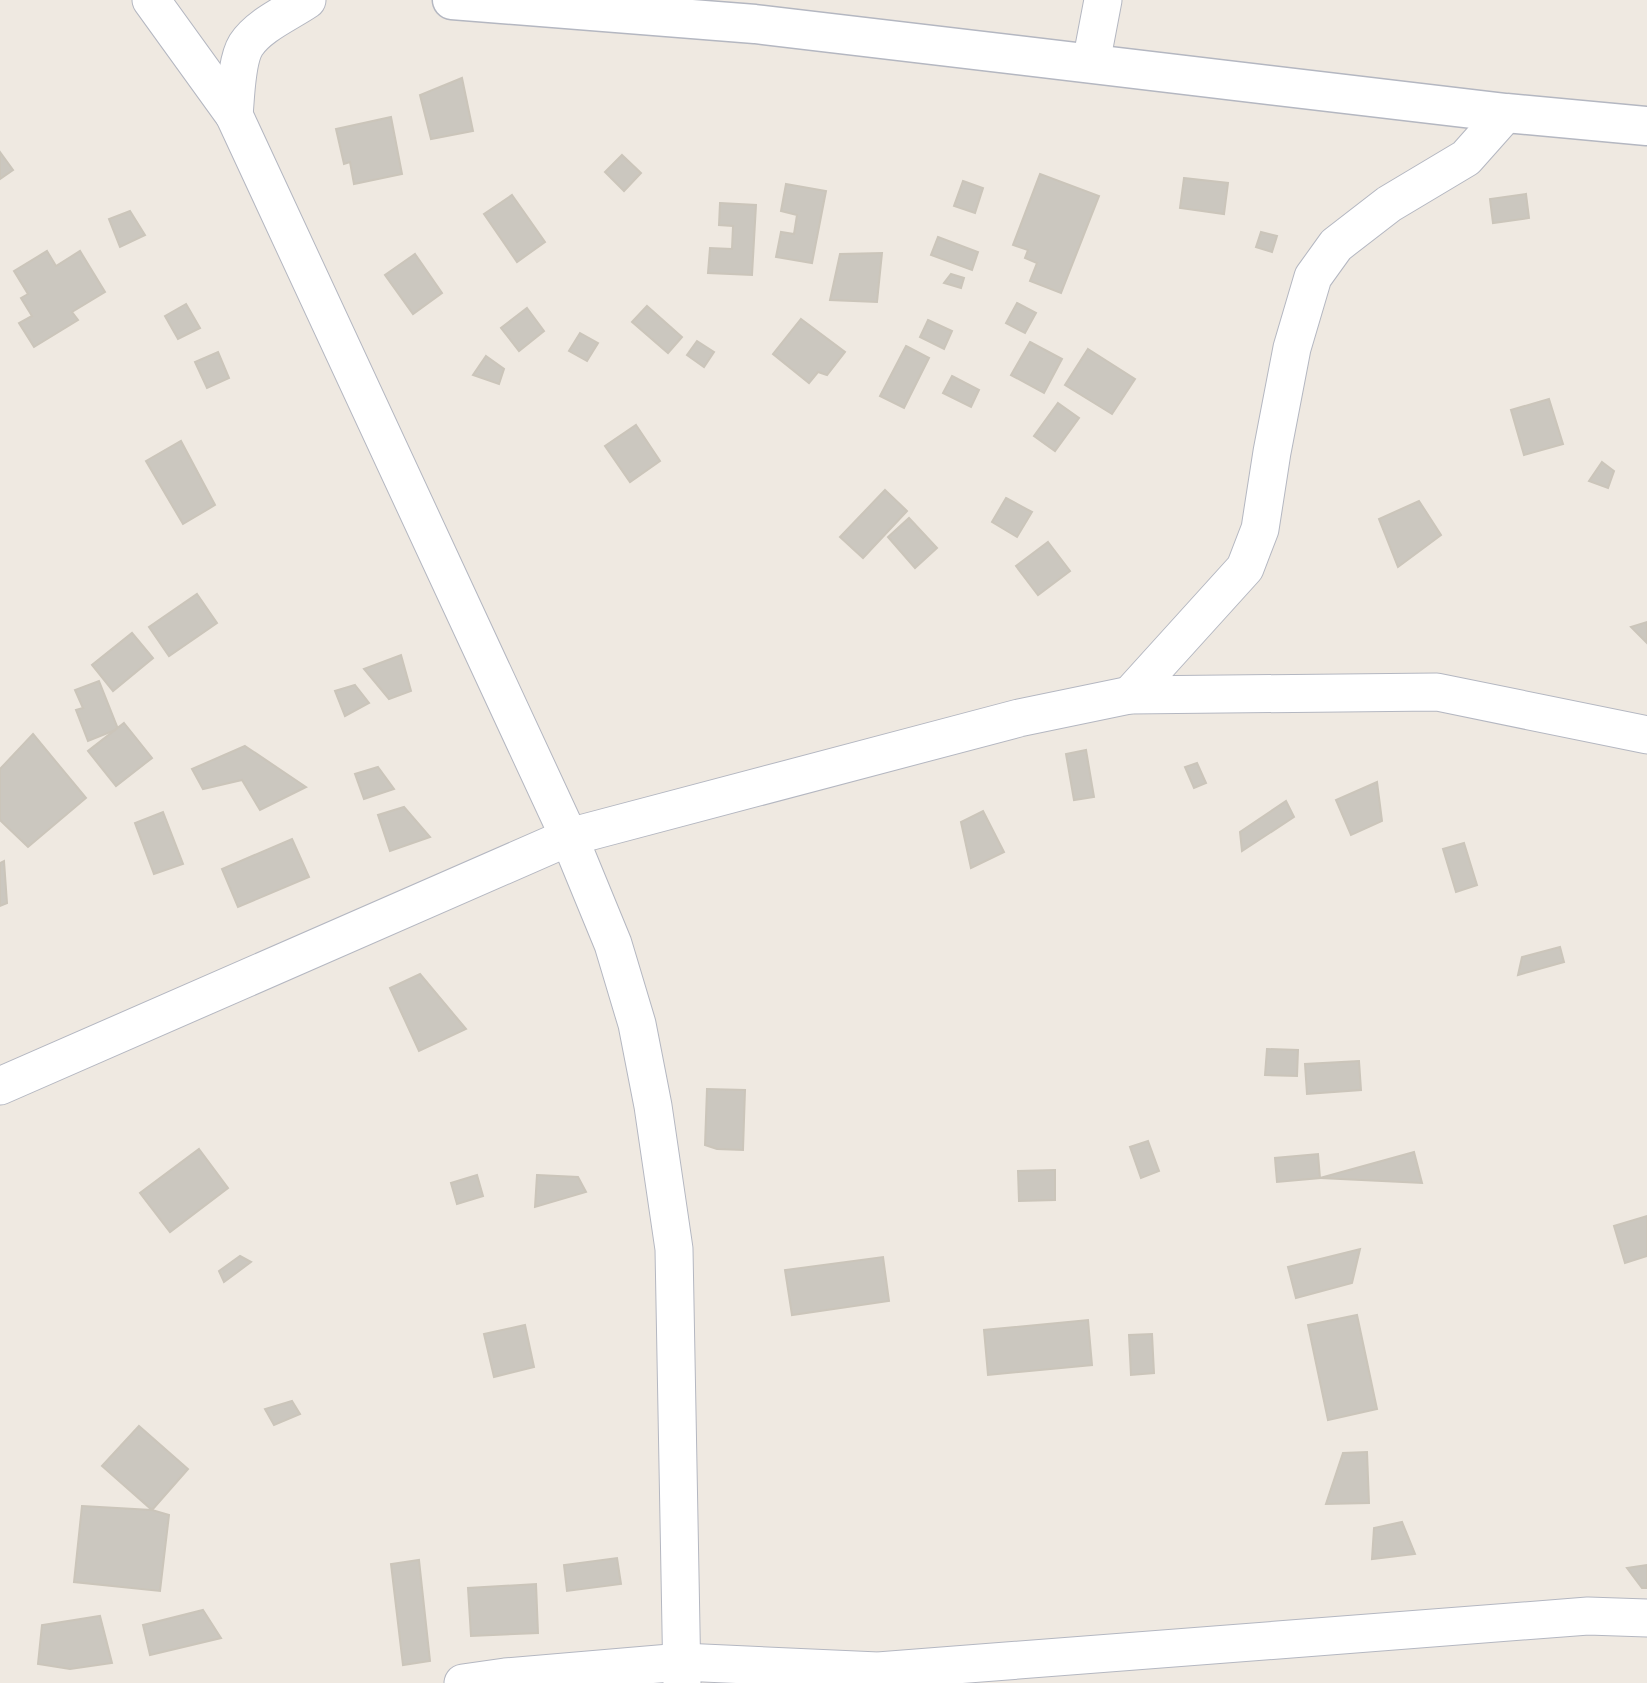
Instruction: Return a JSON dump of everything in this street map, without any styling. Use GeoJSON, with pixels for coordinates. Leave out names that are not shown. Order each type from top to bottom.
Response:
{"type":"FeatureCollection","features":[{"type":"Feature","properties":{"kind":"street"},"geometry":{"type":"LineString","coordinates":[[151,0],[234,115],[569,838],[613,944],[637,1024],[653,1106],[674,1249],[682,1673]]}},
{"type":"Feature","properties":{"kind":"street"},"geometry":{"type":"LineString","coordinates":[[234,115],[245,46],[261,30],[307,0]]}},
{"type":"Feature","properties":{"kind":"street"},"geometry":{"type":"LineString","coordinates":[[452,0],[755,24],[1506,113],[1647,126]]}},
{"type":"Feature","properties":{"kind":"street"},"geometry":{"type":"LineString","coordinates":[[1091,63],[1103,0]]}},
{"type":"Feature","properties":{"kind":"street"},"geometry":{"type":"LineString","coordinates":[[1130,695],[1245,568],[1260,529],[1292,348],[1313,277],[1336,245],[1389,204],[1466,158],[1506,113]]}},
{"type":"Feature","properties":{"kind":"street"},"geometry":{"type":"LineString","coordinates":[[0,1086],[569,838],[1019,718],[1130,695],[1437,692],[1647,735]]}},
{"type":"Feature","properties":{"kind":"street"},"geometry":{"type":"LineString","coordinates":[[463,1683],[505,1677],[878,1671],[1588,1616],[1647,1618]]}},
{"type":"Feature","properties":{"kind":"building"},"geometry":{"type":"Polygon","coordinates":[[[462,78],[473,131],[431,139],[420,95],[462,78]]]}},
{"type":"Feature","properties":{"kind":"building"},"geometry":{"type":"Polygon","coordinates":[[[391,117],[402,174],[354,184],[350,162],[344,164],[336,129],[391,117]]]}},
{"type":"Feature","properties":{"kind":"building"},"geometry":{"type":"Polygon","coordinates":[[[0,152],[13,170],[0,179],[0,152]]]}},
{"type":"Feature","properties":{"kind":"building"},"geometry":{"type":"Polygon","coordinates":[[[622,155],[641,173],[624,191],[605,172],[622,155]]]}},
{"type":"Feature","properties":{"kind":"building"},"geometry":{"type":"Polygon","coordinates":[[[1040,174],[1099,196],[1061,293],[1030,281],[1037,263],[1025,258],[1028,250],[1013,245],[1040,174]]]}},
{"type":"Feature","properties":{"kind":"building"},"geometry":{"type":"Polygon","coordinates":[[[1184,178],[1228,183],[1224,214],[1180,208],[1184,178]]]}},
{"type":"Feature","properties":{"kind":"building"},"geometry":{"type":"Polygon","coordinates":[[[963,181],[983,188],[975,213],[954,206],[963,181]]]}},
{"type":"Feature","properties":{"kind":"building"},"geometry":{"type":"Polygon","coordinates":[[[786,184],[826,191],[812,263],[776,257],[781,232],[794,234],[797,215],[781,211],[786,184]]]}},
{"type":"Feature","properties":{"kind":"building"},"geometry":{"type":"Polygon","coordinates":[[[1526,194],[1529,218],[1493,223],[1490,199],[1526,194]]]}},
{"type":"Feature","properties":{"kind":"building"},"geometry":{"type":"Polygon","coordinates":[[[512,195],[545,242],[517,262],[484,214],[512,195]]]}},
{"type":"Feature","properties":{"kind":"building"},"geometry":{"type":"Polygon","coordinates":[[[720,203],[756,205],[752,275],[708,273],[710,248],[732,249],[733,226],[719,225],[720,203]]]}},
{"type":"Feature","properties":{"kind":"building"},"geometry":{"type":"Polygon","coordinates":[[[130,211],[145,235],[120,247],[109,219],[130,211]]]}},
{"type":"Feature","properties":{"kind":"building"},"geometry":{"type":"Polygon","coordinates":[[[1261,232],[1277,236],[1272,252],[1256,247],[1261,232]]]}},
{"type":"Feature","properties":{"kind":"building"},"geometry":{"type":"Polygon","coordinates":[[[938,237],[978,252],[972,270],[931,255],[938,237]]]}},
{"type":"Feature","properties":{"kind":"building"},"geometry":{"type":"Polygon","coordinates":[[[47,251],[56,266],[80,251],[105,292],[72,312],[78,320],[34,347],[19,323],[32,316],[21,298],[28,294],[14,271],[47,251]]]}},
{"type":"Feature","properties":{"kind":"building"},"geometry":{"type":"Polygon","coordinates":[[[882,253],[877,302],[830,300],[840,254],[882,253]]]}},
{"type":"Feature","properties":{"kind":"building"},"geometry":{"type":"Polygon","coordinates":[[[415,254],[442,293],[413,314],[385,275],[415,254]]]}},
{"type":"Feature","properties":{"kind":"building"},"geometry":{"type":"Polygon","coordinates":[[[951,274],[964,278],[961,288],[944,283],[951,274]]]}},
{"type":"Feature","properties":{"kind":"building"},"geometry":{"type":"Polygon","coordinates":[[[1017,303],[1036,313],[1025,333],[1006,323],[1017,303]]]}},
{"type":"Feature","properties":{"kind":"building"},"geometry":{"type":"Polygon","coordinates":[[[186,304],[200,328],[178,339],[165,316],[186,304]]]}},
{"type":"Feature","properties":{"kind":"building"},"geometry":{"type":"Polygon","coordinates":[[[647,306],[682,337],[668,353],[632,322],[647,306]]]}},
{"type":"Feature","properties":{"kind":"building"},"geometry":{"type":"Polygon","coordinates":[[[527,308],[544,331],[519,351],[501,328],[527,308]]]}},
{"type":"Feature","properties":{"kind":"building"},"geometry":{"type":"Polygon","coordinates":[[[801,319],[845,352],[827,375],[818,372],[809,383],[773,354],[801,319]]]}},
{"type":"Feature","properties":{"kind":"building"},"geometry":{"type":"Polygon","coordinates":[[[928,320],[952,331],[944,349],[920,337],[928,320]]]}},
{"type":"Feature","properties":{"kind":"building"},"geometry":{"type":"Polygon","coordinates":[[[580,333],[598,343],[587,361],[569,351],[580,333]]]}},
{"type":"Feature","properties":{"kind":"building"},"geometry":{"type":"Polygon","coordinates":[[[697,341],[714,352],[704,367],[687,355],[697,341]]]}},
{"type":"Feature","properties":{"kind":"building"},"geometry":{"type":"Polygon","coordinates":[[[1030,342],[1062,359],[1044,393],[1011,375],[1030,342]]]}},
{"type":"Feature","properties":{"kind":"building"},"geometry":{"type":"Polygon","coordinates":[[[906,346],[929,358],[904,408],[880,396],[906,346]]]}},
{"type":"Feature","properties":{"kind":"building"},"geometry":{"type":"Polygon","coordinates":[[[1088,349],[1135,379],[1112,414],[1065,385],[1088,349]]]}},
{"type":"Feature","properties":{"kind":"building"},"geometry":{"type":"Polygon","coordinates":[[[218,352],[229,378],[207,388],[195,362],[218,352]]]}},
{"type":"Feature","properties":{"kind":"building"},"geometry":{"type":"Polygon","coordinates":[[[486,356],[504,369],[499,384],[473,375],[486,356]]]}},
{"type":"Feature","properties":{"kind":"building"},"geometry":{"type":"Polygon","coordinates":[[[952,376],[979,390],[971,407],[943,393],[952,376]]]}},
{"type":"Feature","properties":{"kind":"building"},"geometry":{"type":"Polygon","coordinates":[[[1549,399],[1563,444],[1524,455],[1511,410],[1549,399]]]}},
{"type":"Feature","properties":{"kind":"building"},"geometry":{"type":"Polygon","coordinates":[[[1058,403],[1079,418],[1055,451],[1034,436],[1058,403]]]}},
{"type":"Feature","properties":{"kind":"building"},"geometry":{"type":"Polygon","coordinates":[[[636,425],[660,461],[630,482],[605,446],[636,425]]]}},
{"type":"Feature","properties":{"kind":"building"},"geometry":{"type":"Polygon","coordinates":[[[181,441],[215,505],[183,524],[146,461],[181,441]]]}},
{"type":"Feature","properties":{"kind":"building"},"geometry":{"type":"Polygon","coordinates":[[[1602,462],[1614,471],[1608,488],[1589,481],[1602,462]]]}},
{"type":"Feature","properties":{"kind":"building"},"geometry":{"type":"Polygon","coordinates":[[[885,490],[907,511],[863,558],[840,537],[885,490]]]}},
{"type":"Feature","properties":{"kind":"building"},"geometry":{"type":"Polygon","coordinates":[[[1006,498],[1032,512],[1017,537],[992,522],[1006,498]]]}},
{"type":"Feature","properties":{"kind":"building"},"geometry":{"type":"Polygon","coordinates":[[[1419,501],[1441,535],[1398,567],[1379,519],[1419,501]]]}},
{"type":"Feature","properties":{"kind":"building"},"geometry":{"type":"Polygon","coordinates":[[[909,518],[937,548],[915,568],[888,537],[909,518]]]}},
{"type":"Feature","properties":{"kind":"building"},"geometry":{"type":"Polygon","coordinates":[[[1048,542],[1070,571],[1038,595],[1016,566],[1048,542]]]}},
{"type":"Feature","properties":{"kind":"building"},"geometry":{"type":"Polygon","coordinates":[[[197,594],[217,623],[169,656],[149,627],[197,594]]]}},
{"type":"Feature","properties":{"kind":"building"},"geometry":{"type":"Polygon","coordinates":[[[1647,622],[1647,643],[1631,627],[1647,622]]]}},
{"type":"Feature","properties":{"kind":"building"},"geometry":{"type":"Polygon","coordinates":[[[132,633],[153,658],[113,691],[92,665],[132,633]]]}},
{"type":"Feature","properties":{"kind":"building"},"geometry":{"type":"Polygon","coordinates":[[[401,655],[411,691],[389,699],[364,669],[401,655]]]}},
{"type":"Feature","properties":{"kind":"building"},"geometry":{"type":"Polygon","coordinates":[[[99,681],[118,729],[88,741],[76,710],[83,708],[75,690],[99,681]]]}},
{"type":"Feature","properties":{"kind":"building"},"geometry":{"type":"Polygon","coordinates":[[[355,685],[369,703],[345,716],[335,691],[355,685]]]}},
{"type":"Feature","properties":{"kind":"building"},"geometry":{"type":"Polygon","coordinates":[[[124,723],[152,758],[116,786],[88,751],[124,723]]]}},
{"type":"Feature","properties":{"kind":"building"},"geometry":{"type":"Polygon","coordinates":[[[33,734],[86,798],[28,847],[0,820],[0,769],[33,734]]]}},
{"type":"Feature","properties":{"kind":"building"},"geometry":{"type":"Polygon","coordinates":[[[245,746],[306,787],[260,810],[242,780],[203,789],[192,769],[245,746]]]}},
{"type":"Feature","properties":{"kind":"building"},"geometry":{"type":"Polygon","coordinates":[[[1086,750],[1094,797],[1074,800],[1066,754],[1086,750]]]}},
{"type":"Feature","properties":{"kind":"building"},"geometry":{"type":"Polygon","coordinates":[[[1197,763],[1206,783],[1194,788],[1185,767],[1197,763]]]}},
{"type":"Feature","properties":{"kind":"building"},"geometry":{"type":"Polygon","coordinates":[[[378,767],[394,789],[364,799],[355,774],[378,767]]]}},
{"type":"Feature","properties":{"kind":"building"},"geometry":{"type":"Polygon","coordinates":[[[1377,782],[1382,821],[1351,835],[1336,800],[1377,782]]]}},
{"type":"Feature","properties":{"kind":"building"},"geometry":{"type":"Polygon","coordinates":[[[1286,801],[1294,817],[1242,851],[1240,832],[1286,801]]]}},
{"type":"Feature","properties":{"kind":"building"},"geometry":{"type":"Polygon","coordinates":[[[404,807],[430,837],[390,851],[378,815],[404,807]]]}},
{"type":"Feature","properties":{"kind":"building"},"geometry":{"type":"Polygon","coordinates":[[[983,811],[1004,852],[971,868],[961,822],[983,811]]]}},
{"type":"Feature","properties":{"kind":"building"},"geometry":{"type":"Polygon","coordinates":[[[163,812],[183,864],[154,874],[135,823],[163,812]]]}},
{"type":"Feature","properties":{"kind":"building"},"geometry":{"type":"Polygon","coordinates":[[[292,839],[309,877],[238,907],[222,869],[292,839]]]}},
{"type":"Feature","properties":{"kind":"building"},"geometry":{"type":"Polygon","coordinates":[[[1464,843],[1477,885],[1456,892],[1443,849],[1464,843]]]}},
{"type":"Feature","properties":{"kind":"building"},"geometry":{"type":"Polygon","coordinates":[[[4,861],[7,903],[0,906],[0,863],[4,861]]]}},
{"type":"Feature","properties":{"kind":"building"},"geometry":{"type":"Polygon","coordinates":[[[1560,947],[1564,962],[1518,975],[1522,957],[1560,947]]]}},
{"type":"Feature","properties":{"kind":"building"},"geometry":{"type":"Polygon","coordinates":[[[420,974],[466,1029],[419,1051],[390,988],[420,974]]]}},
{"type":"Feature","properties":{"kind":"building"},"geometry":{"type":"Polygon","coordinates":[[[1267,1049],[1298,1050],[1297,1076],[1265,1075],[1267,1049]]]}},
{"type":"Feature","properties":{"kind":"building"},"geometry":{"type":"Polygon","coordinates":[[[1359,1061],[1361,1090],[1307,1094],[1305,1064],[1359,1061]]]}},
{"type":"Feature","properties":{"kind":"building"},"geometry":{"type":"Polygon","coordinates":[[[707,1089],[745,1090],[743,1150],[717,1149],[705,1145],[707,1089]]]}},
{"type":"Feature","properties":{"kind":"building"},"geometry":{"type":"Polygon","coordinates":[[[1148,1141],[1159,1171],[1141,1178],[1130,1147],[1148,1141]]]}},
{"type":"Feature","properties":{"kind":"building"},"geometry":{"type":"Polygon","coordinates":[[[199,1149],[228,1188],[170,1232],[140,1193],[199,1149]]]}},
{"type":"Feature","properties":{"kind":"building"},"geometry":{"type":"Polygon","coordinates":[[[1414,1152],[1422,1183],[1320,1178],[1414,1152]]]}},
{"type":"Feature","properties":{"kind":"building"},"geometry":{"type":"Polygon","coordinates":[[[1318,1154],[1320,1178],[1277,1182],[1275,1158],[1318,1154]]]}},
{"type":"Feature","properties":{"kind":"building"},"geometry":{"type":"Polygon","coordinates":[[[1055,1170],[1055,1200],[1019,1201],[1018,1171],[1055,1170]]]}},
{"type":"Feature","properties":{"kind":"building"},"geometry":{"type":"Polygon","coordinates":[[[477,1175],[483,1196],[457,1204],[451,1183],[477,1175]]]}},
{"type":"Feature","properties":{"kind":"building"},"geometry":{"type":"Polygon","coordinates":[[[537,1175],[578,1177],[586,1192],[535,1207],[537,1175]]]}},
{"type":"Feature","properties":{"kind":"building"},"geometry":{"type":"Polygon","coordinates":[[[1647,1216],[1647,1256],[1625,1263],[1614,1226],[1647,1216]]]}},
{"type":"Feature","properties":{"kind":"building"},"geometry":{"type":"Polygon","coordinates":[[[1360,1249],[1352,1283],[1296,1298],[1288,1267],[1360,1249]]]}},
{"type":"Feature","properties":{"kind":"building"},"geometry":{"type":"Polygon","coordinates":[[[240,1256],[251,1262],[224,1282],[219,1271],[240,1256]]]}},
{"type":"Feature","properties":{"kind":"building"},"geometry":{"type":"Polygon","coordinates":[[[883,1257],[889,1301],[792,1315],[785,1270],[883,1257]]]}},
{"type":"Feature","properties":{"kind":"building"},"geometry":{"type":"Polygon","coordinates":[[[1357,1315],[1377,1409],[1328,1420],[1308,1325],[1357,1315]]]}},
{"type":"Feature","properties":{"kind":"building"},"geometry":{"type":"Polygon","coordinates":[[[1088,1320],[1092,1365],[988,1375],[984,1330],[1088,1320]]]}},
{"type":"Feature","properties":{"kind":"building"},"geometry":{"type":"Polygon","coordinates":[[[525,1325],[534,1367],[494,1377],[484,1334],[525,1325]]]}},
{"type":"Feature","properties":{"kind":"building"},"geometry":{"type":"Polygon","coordinates":[[[1152,1334],[1154,1373],[1131,1375],[1129,1335],[1152,1334]]]}},
{"type":"Feature","properties":{"kind":"building"},"geometry":{"type":"Polygon","coordinates":[[[292,1401],[300,1414],[274,1425],[265,1409],[292,1401]]]}},
{"type":"Feature","properties":{"kind":"building"},"geometry":{"type":"Polygon","coordinates":[[[139,1426],[188,1469],[152,1510],[102,1466],[139,1426]]]}},
{"type":"Feature","properties":{"kind":"building"},"geometry":{"type":"Polygon","coordinates":[[[1367,1452],[1369,1503],[1326,1504],[1343,1453],[1367,1452]]]}},
{"type":"Feature","properties":{"kind":"building"},"geometry":{"type":"Polygon","coordinates":[[[82,1506],[152,1510],[169,1515],[160,1591],[74,1582],[82,1506]]]}},
{"type":"Feature","properties":{"kind":"building"},"geometry":{"type":"Polygon","coordinates":[[[1402,1522],[1415,1554],[1372,1559],[1374,1528],[1402,1522]]]}},
{"type":"Feature","properties":{"kind":"building"},"geometry":{"type":"Polygon","coordinates":[[[617,1558],[621,1584],[567,1591],[564,1565],[617,1558]]]}},
{"type":"Feature","properties":{"kind":"building"},"geometry":{"type":"Polygon","coordinates":[[[419,1560],[430,1661],[403,1665],[391,1564],[419,1560]]]}},
{"type":"Feature","properties":{"kind":"building"},"geometry":{"type":"Polygon","coordinates":[[[1647,1565],[1647,1588],[1642,1588],[1627,1568],[1647,1565]]]}},
{"type":"Feature","properties":{"kind":"building"},"geometry":{"type":"Polygon","coordinates":[[[536,1584],[538,1633],[471,1636],[468,1588],[536,1584]]]}},
{"type":"Feature","properties":{"kind":"building"},"geometry":{"type":"Polygon","coordinates":[[[203,1610],[221,1638],[150,1655],[143,1625],[203,1610]]]}},
{"type":"Feature","properties":{"kind":"building"},"geometry":{"type":"Polygon","coordinates":[[[100,1616],[112,1663],[70,1669],[38,1664],[42,1625],[100,1616]]]}}]}
